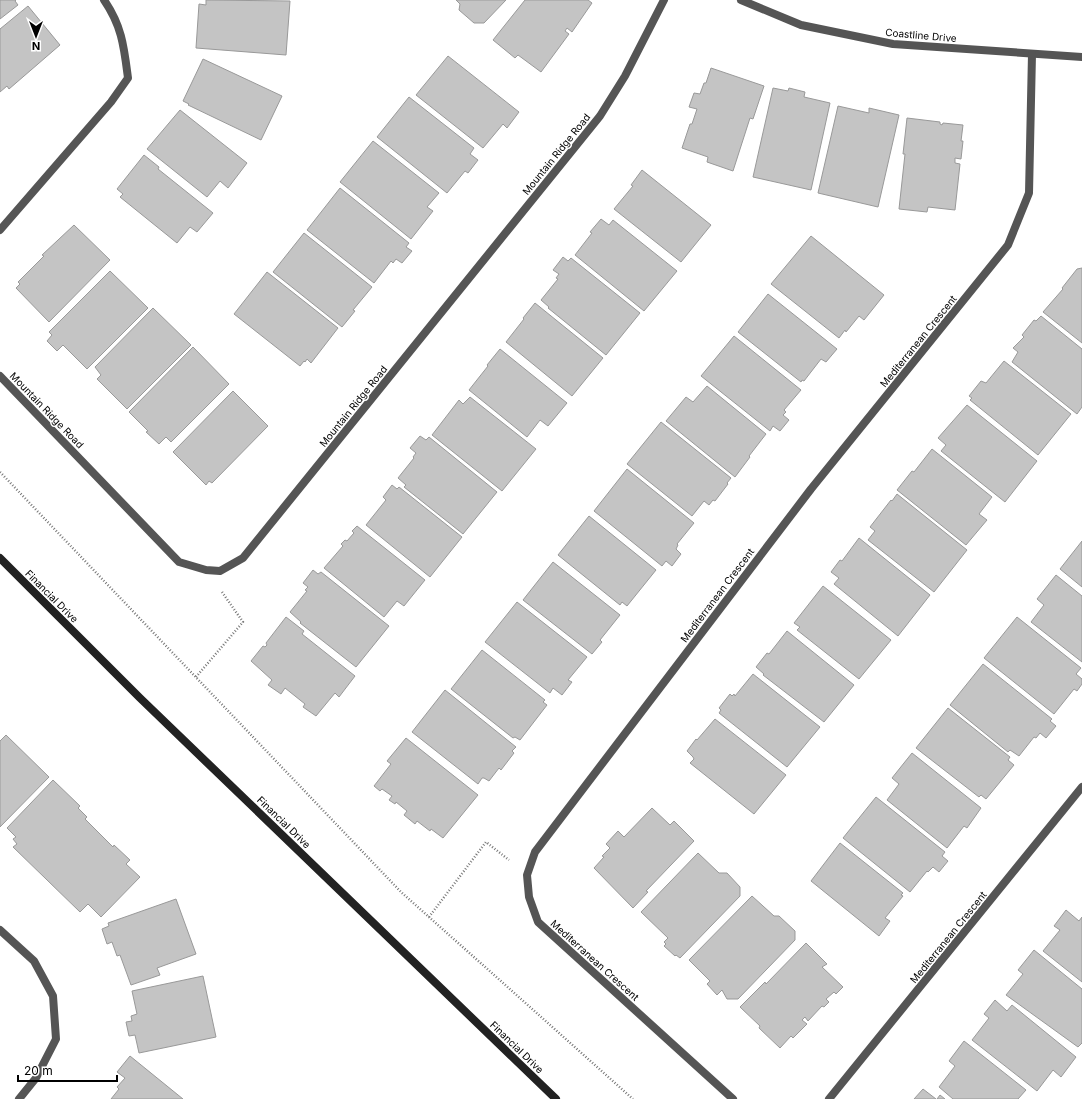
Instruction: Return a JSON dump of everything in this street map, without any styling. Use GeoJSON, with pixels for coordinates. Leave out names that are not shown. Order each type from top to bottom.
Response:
{"type":"FeatureCollection","features":[{"type":"Feature","properties":{"kind":"street"},"geometry":{"type":"LineString","coordinates":[[0,230],[111,102],[128,78],[124,42],[114,15],[104,0]]}},
{"type":"Feature","properties":{"kind":"street","name":"Mountain Ridge Road"},"geometry":{"type":"LineString","coordinates":[[0,376],[179,562],[206,570],[220,570],[244,558],[600,116],[625,76],[664,0]]}},
{"type":"Feature","properties":{"kind":"street","name":"Coastline Drive"},"geometry":{"type":"LineString","coordinates":[[741,0],[801,25],[893,44],[1082,57]]}},
{"type":"Feature","properties":{"kind":"street","name":"Mediterranean Crescent"},"geometry":{"type":"LineString","coordinates":[[733,1099],[538,922],[529,897],[527,875],[535,852],[810,489],[1008,245],[1029,193],[1032,54]]}},
{"type":"Feature","properties":{"kind":"street","name":"Financial Drive"},"geometry":{"type":"LineString","coordinates":[[0,558],[146,703],[556,1099]]}},
{"type":"Feature","properties":{"kind":"street","name":"Mediterranean Crescent"},"geometry":{"type":"LineString","coordinates":[[829,1099],[1082,787]]}},
{"type":"Feature","properties":{"kind":"street"},"geometry":{"type":"LineString","coordinates":[[0,930],[34,961],[53,996],[56,1039],[36,1078],[19,1099]]}},
{"type":"Feature","properties":{"kind":"path"},"geometry":{"type":"LineString","coordinates":[[0,472],[401,892],[633,1099]]}},
{"type":"Feature","properties":{"kind":"path"},"geometry":{"type":"LineString","coordinates":[[196,677],[243,622],[206,570]]}},
{"type":"Feature","properties":{"kind":"path"},"geometry":{"type":"LineString","coordinates":[[429,917],[486,842],[527,875]]}},
{"type":"Feature","properties":{"kind":"building"},"geometry":{"type":"Polygon","coordinates":[[[0,0],[16,0],[15,1],[18,5],[0,19],[0,0]]]}},
{"type":"Feature","properties":{"kind":"building"},"geometry":{"type":"Polygon","coordinates":[[[206,0],[290,1],[286,55],[196,48],[199,4],[206,5],[206,0]]]}},
{"type":"Feature","properties":{"kind":"building"},"geometry":{"type":"Polygon","coordinates":[[[456,0],[506,0],[484,23],[474,23],[459,10],[460,4],[456,0]]]}},
{"type":"Feature","properties":{"kind":"building"},"geometry":{"type":"Polygon","coordinates":[[[525,0],[588,0],[592,3],[572,32],[567,28],[565,31],[569,34],[541,72],[518,55],[515,58],[493,40],[525,0]]]}},
{"type":"Feature","properties":{"kind":"building"},"geometry":{"type":"Polygon","coordinates":[[[28,6],[60,45],[9,89],[7,86],[0,92],[0,29],[28,6]]]}},
{"type":"Feature","properties":{"kind":"building"},"geometry":{"type":"Polygon","coordinates":[[[448,56],[519,112],[507,128],[503,124],[483,148],[416,95],[448,56]]]}},
{"type":"Feature","properties":{"kind":"building"},"geometry":{"type":"Polygon","coordinates":[[[203,59],[282,96],[261,140],[188,105],[189,104],[183,101],[203,59]]]}},
{"type":"Feature","properties":{"kind":"building"},"geometry":{"type":"Polygon","coordinates":[[[711,68],[764,86],[753,119],[750,118],[733,171],[707,162],[708,157],[682,148],[697,109],[689,107],[694,93],[700,94],[704,83],[706,83],[711,68]]]}},
{"type":"Feature","properties":{"kind":"building"},"geometry":{"type":"Polygon","coordinates":[[[773,88],[788,91],[789,88],[805,92],[804,97],[830,103],[811,190],[753,177],[773,88]]]}},
{"type":"Feature","properties":{"kind":"building"},"geometry":{"type":"Polygon","coordinates":[[[409,97],[474,148],[470,154],[478,160],[468,173],[465,171],[447,193],[377,137],[409,97]]]}},
{"type":"Feature","properties":{"kind":"building"},"geometry":{"type":"Polygon","coordinates":[[[838,106],[869,113],[869,108],[899,115],[878,207],[818,193],[838,106]]]}},
{"type":"Feature","properties":{"kind":"building"},"geometry":{"type":"Polygon","coordinates":[[[180,110],[247,163],[228,188],[220,181],[207,197],[147,149],[180,110]]]}},
{"type":"Feature","properties":{"kind":"building"},"geometry":{"type":"Polygon","coordinates":[[[907,118],[940,122],[942,125],[943,123],[963,125],[961,159],[955,158],[955,163],[960,164],[955,210],[928,207],[927,212],[899,209],[907,118]]]}},
{"type":"Feature","properties":{"kind":"building"},"geometry":{"type":"Polygon","coordinates":[[[373,141],[439,193],[427,207],[433,211],[411,239],[340,182],[373,141]]]}},
{"type":"Feature","properties":{"kind":"building"},"geometry":{"type":"Polygon","coordinates":[[[144,155],[159,167],[158,169],[213,213],[197,232],[190,227],[177,243],[120,197],[123,194],[117,189],[144,155]]]}},
{"type":"Feature","properties":{"kind":"building"},"geometry":{"type":"Polygon","coordinates":[[[642,170],[711,225],[681,262],[614,209],[633,186],[631,185],[642,170]]]}},
{"type":"Feature","properties":{"kind":"building"},"geometry":{"type":"Polygon","coordinates":[[[340,188],[409,243],[406,247],[412,251],[402,263],[396,259],[393,263],[391,261],[374,283],[307,230],[340,188]]]}},
{"type":"Feature","properties":{"kind":"building"},"geometry":{"type":"Polygon","coordinates":[[[601,219],[609,225],[613,220],[677,271],[644,311],[575,255],[592,233],[590,232],[601,219]]]}},
{"type":"Feature","properties":{"kind":"building"},"geometry":{"type":"Polygon","coordinates":[[[74,225],[110,260],[49,322],[16,288],[20,284],[18,282],[44,256],[42,255],[74,225]]]}},
{"type":"Feature","properties":{"kind":"building"},"geometry":{"type":"Polygon","coordinates":[[[304,233],[372,287],[353,310],[355,311],[342,327],[273,272],[304,233]]]}},
{"type":"Feature","properties":{"kind":"building"},"geometry":{"type":"Polygon","coordinates":[[[811,236],[884,295],[864,320],[859,316],[839,338],[771,284],[811,236]]]}},
{"type":"Feature","properties":{"kind":"building"},"geometry":{"type":"Polygon","coordinates":[[[563,257],[568,261],[571,258],[640,313],[606,355],[548,308],[549,307],[541,300],[558,279],[556,278],[559,274],[553,270],[563,257]]]}},
{"type":"Feature","properties":{"kind":"building"},"geometry":{"type":"Polygon","coordinates":[[[1082,268],[1082,343],[1043,312],[1063,289],[1062,288],[1077,269],[1082,268]]]}},
{"type":"Feature","properties":{"kind":"building"},"geometry":{"type":"Polygon","coordinates":[[[110,271],[148,308],[87,369],[63,345],[57,351],[47,341],[52,335],[49,332],[110,271]]]}},
{"type":"Feature","properties":{"kind":"building"},"geometry":{"type":"Polygon","coordinates":[[[267,272],[338,328],[311,363],[307,359],[300,366],[234,314],[267,272]]]}},
{"type":"Feature","properties":{"kind":"building"},"geometry":{"type":"Polygon","coordinates":[[[768,294],[837,349],[826,362],[821,359],[804,381],[802,380],[801,382],[738,332],[768,294]]]}},
{"type":"Feature","properties":{"kind":"building"},"geometry":{"type":"Polygon","coordinates":[[[535,303],[603,358],[572,396],[506,342],[535,303]]]}},
{"type":"Feature","properties":{"kind":"building"},"geometry":{"type":"Polygon","coordinates":[[[153,308],[191,345],[127,409],[97,379],[101,375],[95,367],[153,308]]]}},
{"type":"Feature","properties":{"kind":"building"},"geometry":{"type":"Polygon","coordinates":[[[1041,316],[1082,349],[1082,407],[1077,414],[1012,362],[1018,352],[1013,348],[1024,337],[1022,335],[1034,320],[1036,321],[1041,316]]]}},
{"type":"Feature","properties":{"kind":"building"},"geometry":{"type":"Polygon","coordinates":[[[734,336],[801,390],[784,410],[786,412],[783,415],[789,420],[780,431],[773,426],[770,431],[701,376],[734,336]]]}},
{"type":"Feature","properties":{"kind":"building"},"geometry":{"type":"Polygon","coordinates":[[[193,347],[229,384],[171,442],[166,437],[159,444],[146,432],[148,431],[129,412],[193,347]]]}},
{"type":"Feature","properties":{"kind":"building"},"geometry":{"type":"Polygon","coordinates":[[[500,349],[567,403],[548,426],[540,420],[527,437],[469,390],[500,349]]]}},
{"type":"Feature","properties":{"kind":"building"},"geometry":{"type":"Polygon","coordinates":[[[1004,361],[1071,414],[1038,455],[970,400],[972,398],[969,396],[981,381],[986,383],[1004,361]]]}},
{"type":"Feature","properties":{"kind":"building"},"geometry":{"type":"Polygon","coordinates":[[[707,386],[766,434],[735,477],[666,421],[686,397],[693,402],[707,386]]]}},
{"type":"Feature","properties":{"kind":"building"},"geometry":{"type":"Polygon","coordinates":[[[233,391],[268,426],[212,483],[209,481],[206,485],[173,452],[233,391]]]}},
{"type":"Feature","properties":{"kind":"building"},"geometry":{"type":"Polygon","coordinates":[[[470,397],[536,449],[502,491],[432,435],[459,400],[463,404],[470,397]]]}},
{"type":"Feature","properties":{"kind":"building"},"geometry":{"type":"Polygon","coordinates":[[[967,405],[1037,461],[1005,502],[941,451],[946,445],[938,438],[967,405]]]}},
{"type":"Feature","properties":{"kind":"building"},"geometry":{"type":"Polygon","coordinates":[[[661,422],[731,478],[715,501],[713,500],[709,505],[704,501],[692,516],[627,464],[661,422]]]}},
{"type":"Feature","properties":{"kind":"building"},"geometry":{"type":"Polygon","coordinates":[[[420,436],[426,440],[429,437],[497,492],[463,534],[404,487],[406,485],[398,478],[414,458],[413,457],[416,453],[410,448],[420,436]]]}},
{"type":"Feature","properties":{"kind":"building"},"geometry":{"type":"Polygon","coordinates":[[[932,449],[992,497],[979,514],[987,520],[966,545],[897,490],[912,471],[914,472],[932,449]]]}},
{"type":"Feature","properties":{"kind":"building"},"geometry":{"type":"Polygon","coordinates":[[[627,469],[694,523],[677,544],[676,549],[681,554],[672,566],[666,561],[662,566],[594,511],[627,469]]]}},
{"type":"Feature","properties":{"kind":"building"},"geometry":{"type":"Polygon","coordinates":[[[392,485],[397,489],[399,487],[462,537],[430,577],[366,525],[386,500],[383,497],[392,485]]]}},
{"type":"Feature","properties":{"kind":"building"},"geometry":{"type":"Polygon","coordinates":[[[897,494],[967,550],[934,592],[868,540],[875,531],[870,527],[897,494]]]}},
{"type":"Feature","properties":{"kind":"building"},"geometry":{"type":"Polygon","coordinates":[[[589,516],[656,570],[627,606],[622,602],[620,605],[558,555],[589,516]]]}},
{"type":"Feature","properties":{"kind":"building"},"geometry":{"type":"Polygon","coordinates":[[[357,526],[425,580],[404,606],[397,601],[384,617],[324,568],[343,546],[341,544],[345,540],[347,541],[354,533],[352,531],[357,526]]]}},
{"type":"Feature","properties":{"kind":"building"},"geometry":{"type":"Polygon","coordinates":[[[859,538],[930,595],[898,636],[834,584],[839,578],[831,572],[840,560],[842,561],[859,538]]]}},
{"type":"Feature","properties":{"kind":"building"},"geometry":{"type":"Polygon","coordinates":[[[1082,541],[1082,587],[1060,569],[1082,541]]]}},
{"type":"Feature","properties":{"kind":"building"},"geometry":{"type":"Polygon","coordinates":[[[553,562],[620,615],[600,640],[602,642],[592,654],[523,600],[553,562]]]}},
{"type":"Feature","properties":{"kind":"building"},"geometry":{"type":"Polygon","coordinates":[[[313,570],[318,574],[321,572],[389,626],[356,667],[300,623],[301,622],[290,612],[307,591],[305,590],[308,587],[303,583],[313,570]]]}},
{"type":"Feature","properties":{"kind":"building"},"geometry":{"type":"Polygon","coordinates":[[[1056,575],[1082,596],[1082,662],[1031,622],[1044,605],[1037,599],[1056,575]]]}},
{"type":"Feature","properties":{"kind":"building"},"geometry":{"type":"Polygon","coordinates":[[[823,586],[891,640],[859,679],[797,630],[800,627],[794,623],[823,586]]]}},
{"type":"Feature","properties":{"kind":"building"},"geometry":{"type":"Polygon","coordinates":[[[517,602],[587,657],[568,680],[572,682],[562,695],[553,688],[550,693],[485,642],[517,602]]]}},
{"type":"Feature","properties":{"kind":"building"},"geometry":{"type":"Polygon","coordinates":[[[286,617],[304,631],[302,634],[355,676],[339,697],[335,693],[316,716],[303,707],[305,704],[285,688],[281,694],[268,685],[272,680],[251,661],[263,646],[265,647],[267,645],[266,643],[286,617]]]}},
{"type":"Feature","properties":{"kind":"building"},"geometry":{"type":"Polygon","coordinates":[[[1017,617],[1081,668],[1076,674],[1082,679],[1082,684],[1077,691],[1074,689],[1054,714],[984,658],[1017,617]]]}},
{"type":"Feature","properties":{"kind":"building"},"geometry":{"type":"Polygon","coordinates":[[[787,631],[854,685],[824,722],[763,675],[764,674],[756,667],[767,653],[769,654],[787,631]]]}},
{"type":"Feature","properties":{"kind":"building"},"geometry":{"type":"Polygon","coordinates":[[[482,650],[545,700],[543,702],[547,705],[520,740],[515,737],[513,738],[451,689],[482,650]]]}},
{"type":"Feature","properties":{"kind":"building"},"geometry":{"type":"Polygon","coordinates":[[[983,664],[1052,719],[1050,721],[1056,726],[1046,738],[1040,733],[1036,738],[1034,737],[1019,756],[1010,750],[1008,752],[950,705],[983,664]]]}},
{"type":"Feature","properties":{"kind":"building"},"geometry":{"type":"Polygon","coordinates":[[[753,674],[820,727],[787,767],[719,713],[721,710],[719,708],[730,694],[732,696],[734,694],[735,696],[753,674]]]}},
{"type":"Feature","properties":{"kind":"building"},"geometry":{"type":"Polygon","coordinates":[[[445,690],[516,747],[512,751],[514,753],[501,770],[499,768],[489,781],[482,778],[478,784],[412,732],[445,690]]]}},
{"type":"Feature","properties":{"kind":"building"},"geometry":{"type":"Polygon","coordinates":[[[948,708],[1010,757],[1008,760],[1014,765],[986,799],[981,795],[979,797],[916,748],[948,708]]]}},
{"type":"Feature","properties":{"kind":"building"},"geometry":{"type":"Polygon","coordinates":[[[715,719],[786,775],[754,814],[690,763],[694,759],[687,751],[715,719]]]}},
{"type":"Feature","properties":{"kind":"building"},"geometry":{"type":"Polygon","coordinates":[[[6,735],[49,777],[0,827],[0,741],[6,735]]]}},
{"type":"Feature","properties":{"kind":"building"},"geometry":{"type":"Polygon","coordinates":[[[406,738],[478,795],[443,838],[431,829],[430,831],[417,821],[415,824],[404,815],[407,811],[396,802],[395,804],[389,800],[392,796],[382,789],[380,791],[374,786],[391,764],[387,761],[406,738]]]}},
{"type":"Feature","properties":{"kind":"building"},"geometry":{"type":"Polygon","coordinates":[[[912,753],[981,808],[967,828],[964,826],[947,848],[887,800],[899,784],[892,778],[912,753]]]}},
{"type":"Feature","properties":{"kind":"building"},"geometry":{"type":"Polygon","coordinates":[[[53,780],[80,806],[78,808],[87,817],[85,819],[113,847],[114,845],[130,860],[126,864],[140,877],[101,917],[88,904],[80,912],[13,847],[17,844],[13,839],[16,837],[7,828],[53,780]]]}},
{"type":"Feature","properties":{"kind":"building"},"geometry":{"type":"Polygon","coordinates":[[[876,797],[945,852],[942,856],[948,861],[939,872],[933,867],[928,872],[927,871],[910,892],[843,838],[876,797]]]}},
{"type":"Feature","properties":{"kind":"building"},"geometry":{"type":"Polygon","coordinates":[[[652,808],[670,825],[674,821],[694,841],[646,891],[648,892],[633,908],[594,868],[604,857],[602,856],[610,848],[606,844],[618,831],[624,837],[652,808]]]}},
{"type":"Feature","properties":{"kind":"building"},"geometry":{"type":"Polygon","coordinates":[[[840,843],[903,893],[901,895],[903,896],[885,918],[890,921],[879,936],[811,881],[840,843]]]}},
{"type":"Feature","properties":{"kind":"building"},"geometry":{"type":"Polygon","coordinates":[[[698,853],[719,873],[727,873],[740,887],[740,896],[680,958],[676,955],[675,956],[664,946],[666,944],[664,942],[668,938],[641,912],[698,853]]]}},
{"type":"Feature","properties":{"kind":"building"},"geometry":{"type":"Polygon","coordinates":[[[752,896],[774,916],[779,916],[795,931],[795,940],[738,999],[727,999],[722,990],[717,995],[707,984],[710,981],[689,960],[752,896]]]}},
{"type":"Feature","properties":{"kind":"building"},"geometry":{"type":"Polygon","coordinates":[[[176,899],[196,954],[157,968],[160,975],[131,985],[120,955],[117,956],[112,942],[107,944],[102,929],[109,926],[108,923],[176,899]]]}},
{"type":"Feature","properties":{"kind":"building"},"geometry":{"type":"Polygon","coordinates":[[[1066,910],[1079,921],[1082,917],[1082,982],[1043,951],[1060,930],[1054,926],[1066,910]]]}},
{"type":"Feature","properties":{"kind":"building"},"geometry":{"type":"Polygon","coordinates":[[[806,943],[827,964],[822,967],[843,987],[836,994],[834,992],[826,999],[829,1002],[824,1007],[822,1006],[808,1021],[805,1017],[802,1020],[807,1024],[793,1038],[791,1036],[780,1048],[740,1007],[765,982],[766,984],[806,943]]]}},
{"type":"Feature","properties":{"kind":"building"},"geometry":{"type":"Polygon","coordinates":[[[1034,950],[1082,989],[1082,1043],[1078,1047],[1006,995],[1023,974],[1018,970],[1034,950]]]}},
{"type":"Feature","properties":{"kind":"building"},"geometry":{"type":"Polygon","coordinates":[[[203,976],[216,1037],[139,1053],[135,1035],[129,1036],[126,1022],[132,1021],[131,1016],[137,1014],[132,991],[203,976]]]}},
{"type":"Feature","properties":{"kind":"building"},"geometry":{"type":"Polygon","coordinates":[[[995,1000],[1007,1011],[1012,1005],[1076,1057],[1061,1077],[1053,1070],[1037,1091],[972,1040],[989,1018],[984,1014],[995,1000]]]}},
{"type":"Feature","properties":{"kind":"building"},"geometry":{"type":"Polygon","coordinates":[[[964,1041],[1026,1090],[1018,1099],[953,1099],[939,1087],[955,1066],[949,1061],[964,1041]]]}},
{"type":"Feature","properties":{"kind":"building"},"geometry":{"type":"Polygon","coordinates":[[[130,1056],[183,1099],[111,1099],[119,1089],[117,1087],[125,1078],[117,1072],[130,1056]]]}},
{"type":"Feature","properties":{"kind":"building"},"geometry":{"type":"Polygon","coordinates":[[[923,1089],[936,1099],[914,1099],[923,1089]]]}},
{"type":"Feature","properties":{"kind":"building"},"geometry":{"type":"Polygon","coordinates":[[[940,1095],[945,1099],[937,1099],[940,1095]]]}}]}
